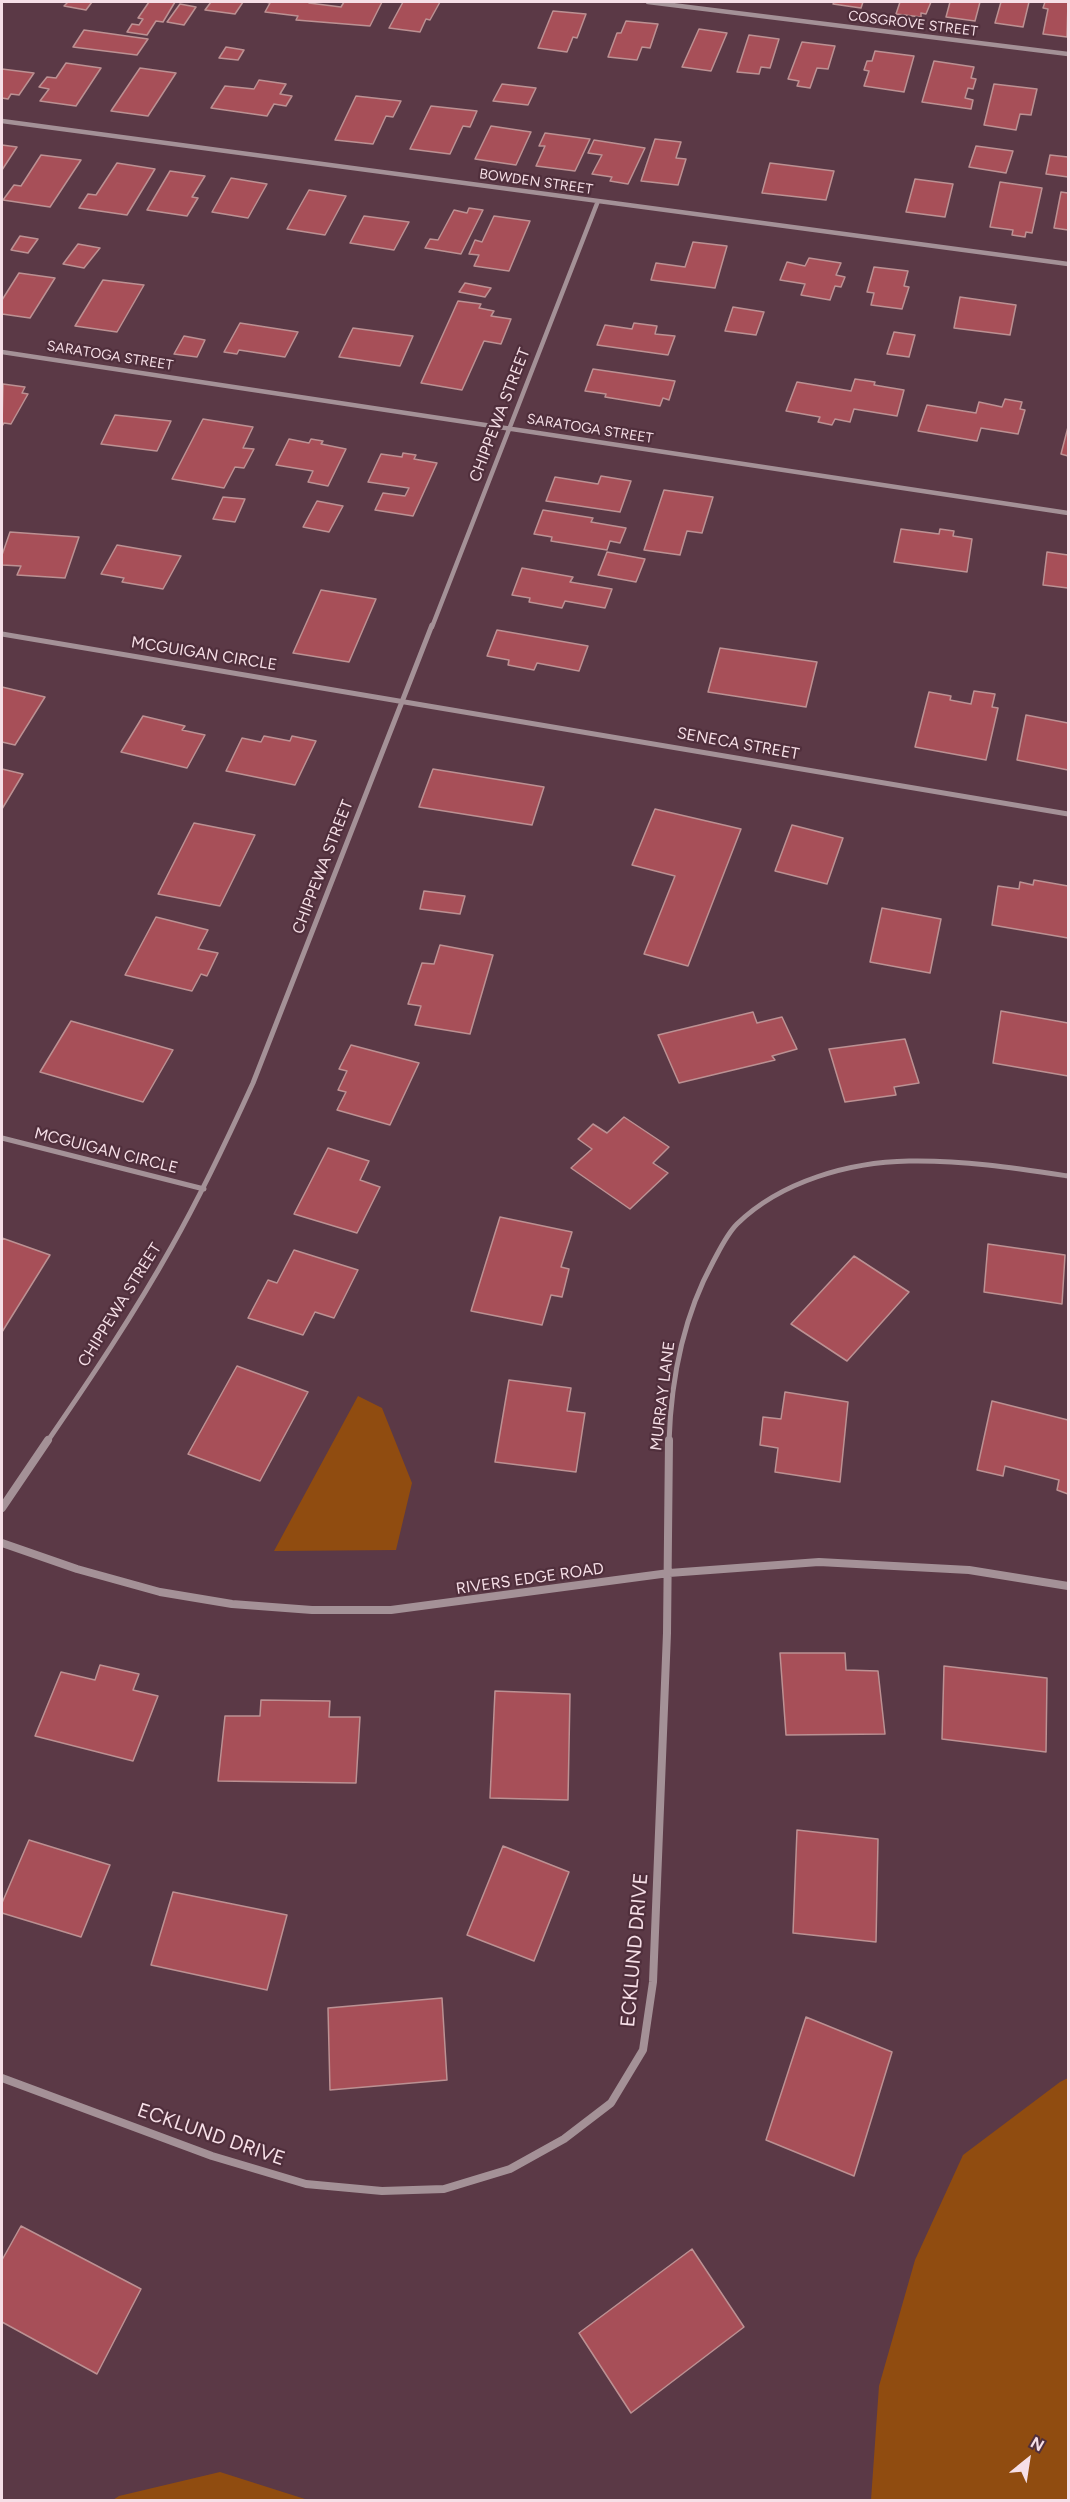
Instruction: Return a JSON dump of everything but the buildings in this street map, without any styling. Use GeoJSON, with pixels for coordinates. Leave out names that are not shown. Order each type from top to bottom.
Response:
{"type":"FeatureCollection","features":[{"type":"Feature","properties":{"kind":"street","name":"COSGROVE STREET"},"geometry":{"type":"LineString","coordinates":[[648,2],[1068,54]]}},
{"type":"Feature","properties":{"kind":"street","name":"BOWDEN STREET"},"geometry":{"type":"LineString","coordinates":[[2,121],[1068,264]]}},
{"type":"Feature","properties":{"kind":"street","name":"CHIPPEWA STREET"},"geometry":{"type":"LineString","coordinates":[[2,1508],[95,1372],[159,1270],[204,1189],[253,1083],[598,201]]}},
{"type":"Feature","properties":{"kind":"street","name":"SARATOGA STREET"},"geometry":{"type":"LineString","coordinates":[[2,352],[1068,513]]}},
{"type":"Feature","properties":{"kind":"street","name":"MCGUIGAN CIRCLE"},"geometry":{"type":"LineString","coordinates":[[2,634],[402,701]]}},
{"type":"Feature","properties":{"kind":"street","name":"SENECA STREET"},"geometry":{"type":"LineString","coordinates":[[402,701],[1068,814]]}},
{"type":"Feature","properties":{"kind":"street","name":"MCGUIGAN CIRCLE"},"geometry":{"type":"LineString","coordinates":[[2,1138],[204,1189]]}},
{"type":"Feature","properties":{"kind":"street","name":"MURRAY LANE"},"geometry":{"type":"LineString","coordinates":[[669,1573],[667,1485],[679,1356],[691,1308],[710,1264],[736,1225],[767,1201],[807,1178],[849,1167],[900,1161],[950,1162],[1017,1168],[1068,1176]]}},
{"type":"Feature","properties":{"kind":"street","name":"RIVERS EDGE ROAD"},"geometry":{"type":"LineString","coordinates":[[2,1543],[77,1569],[160,1592],[231,1604],[312,1610],[391,1610],[669,1573],[819,1562],[969,1570],[1068,1586]]}},
{"type":"Feature","properties":{"kind":"street","name":"ECKLUND DRIVE"},"geometry":{"type":"LineString","coordinates":[[2,2078],[212,2156],[306,2184],[382,2192],[444,2189],[510,2169],[564,2139],[583,2125],[611,2103],[643,2050],[654,1982],[669,1573]]}},
{"type":"Feature","properties":{"kind":"shaded area"},"geometry":{"type":"Polygon","coordinates":[[[358,1396],[382,1408],[412,1483],[396,1550],[274,1551],[358,1396]]]}},
{"type":"Feature","properties":{"kind":"shaded area"},"geometry":{"type":"Polygon","coordinates":[[[1068,2078],[1068,2500],[871,2500],[879,2386],[915,2260],[963,2155],[1068,2078]]]}},
{"type":"Feature","properties":{"kind":"shaded area"},"geometry":{"type":"Polygon","coordinates":[[[220,2472],[308,2500],[113,2500],[119,2496],[220,2472]]]}}]}
